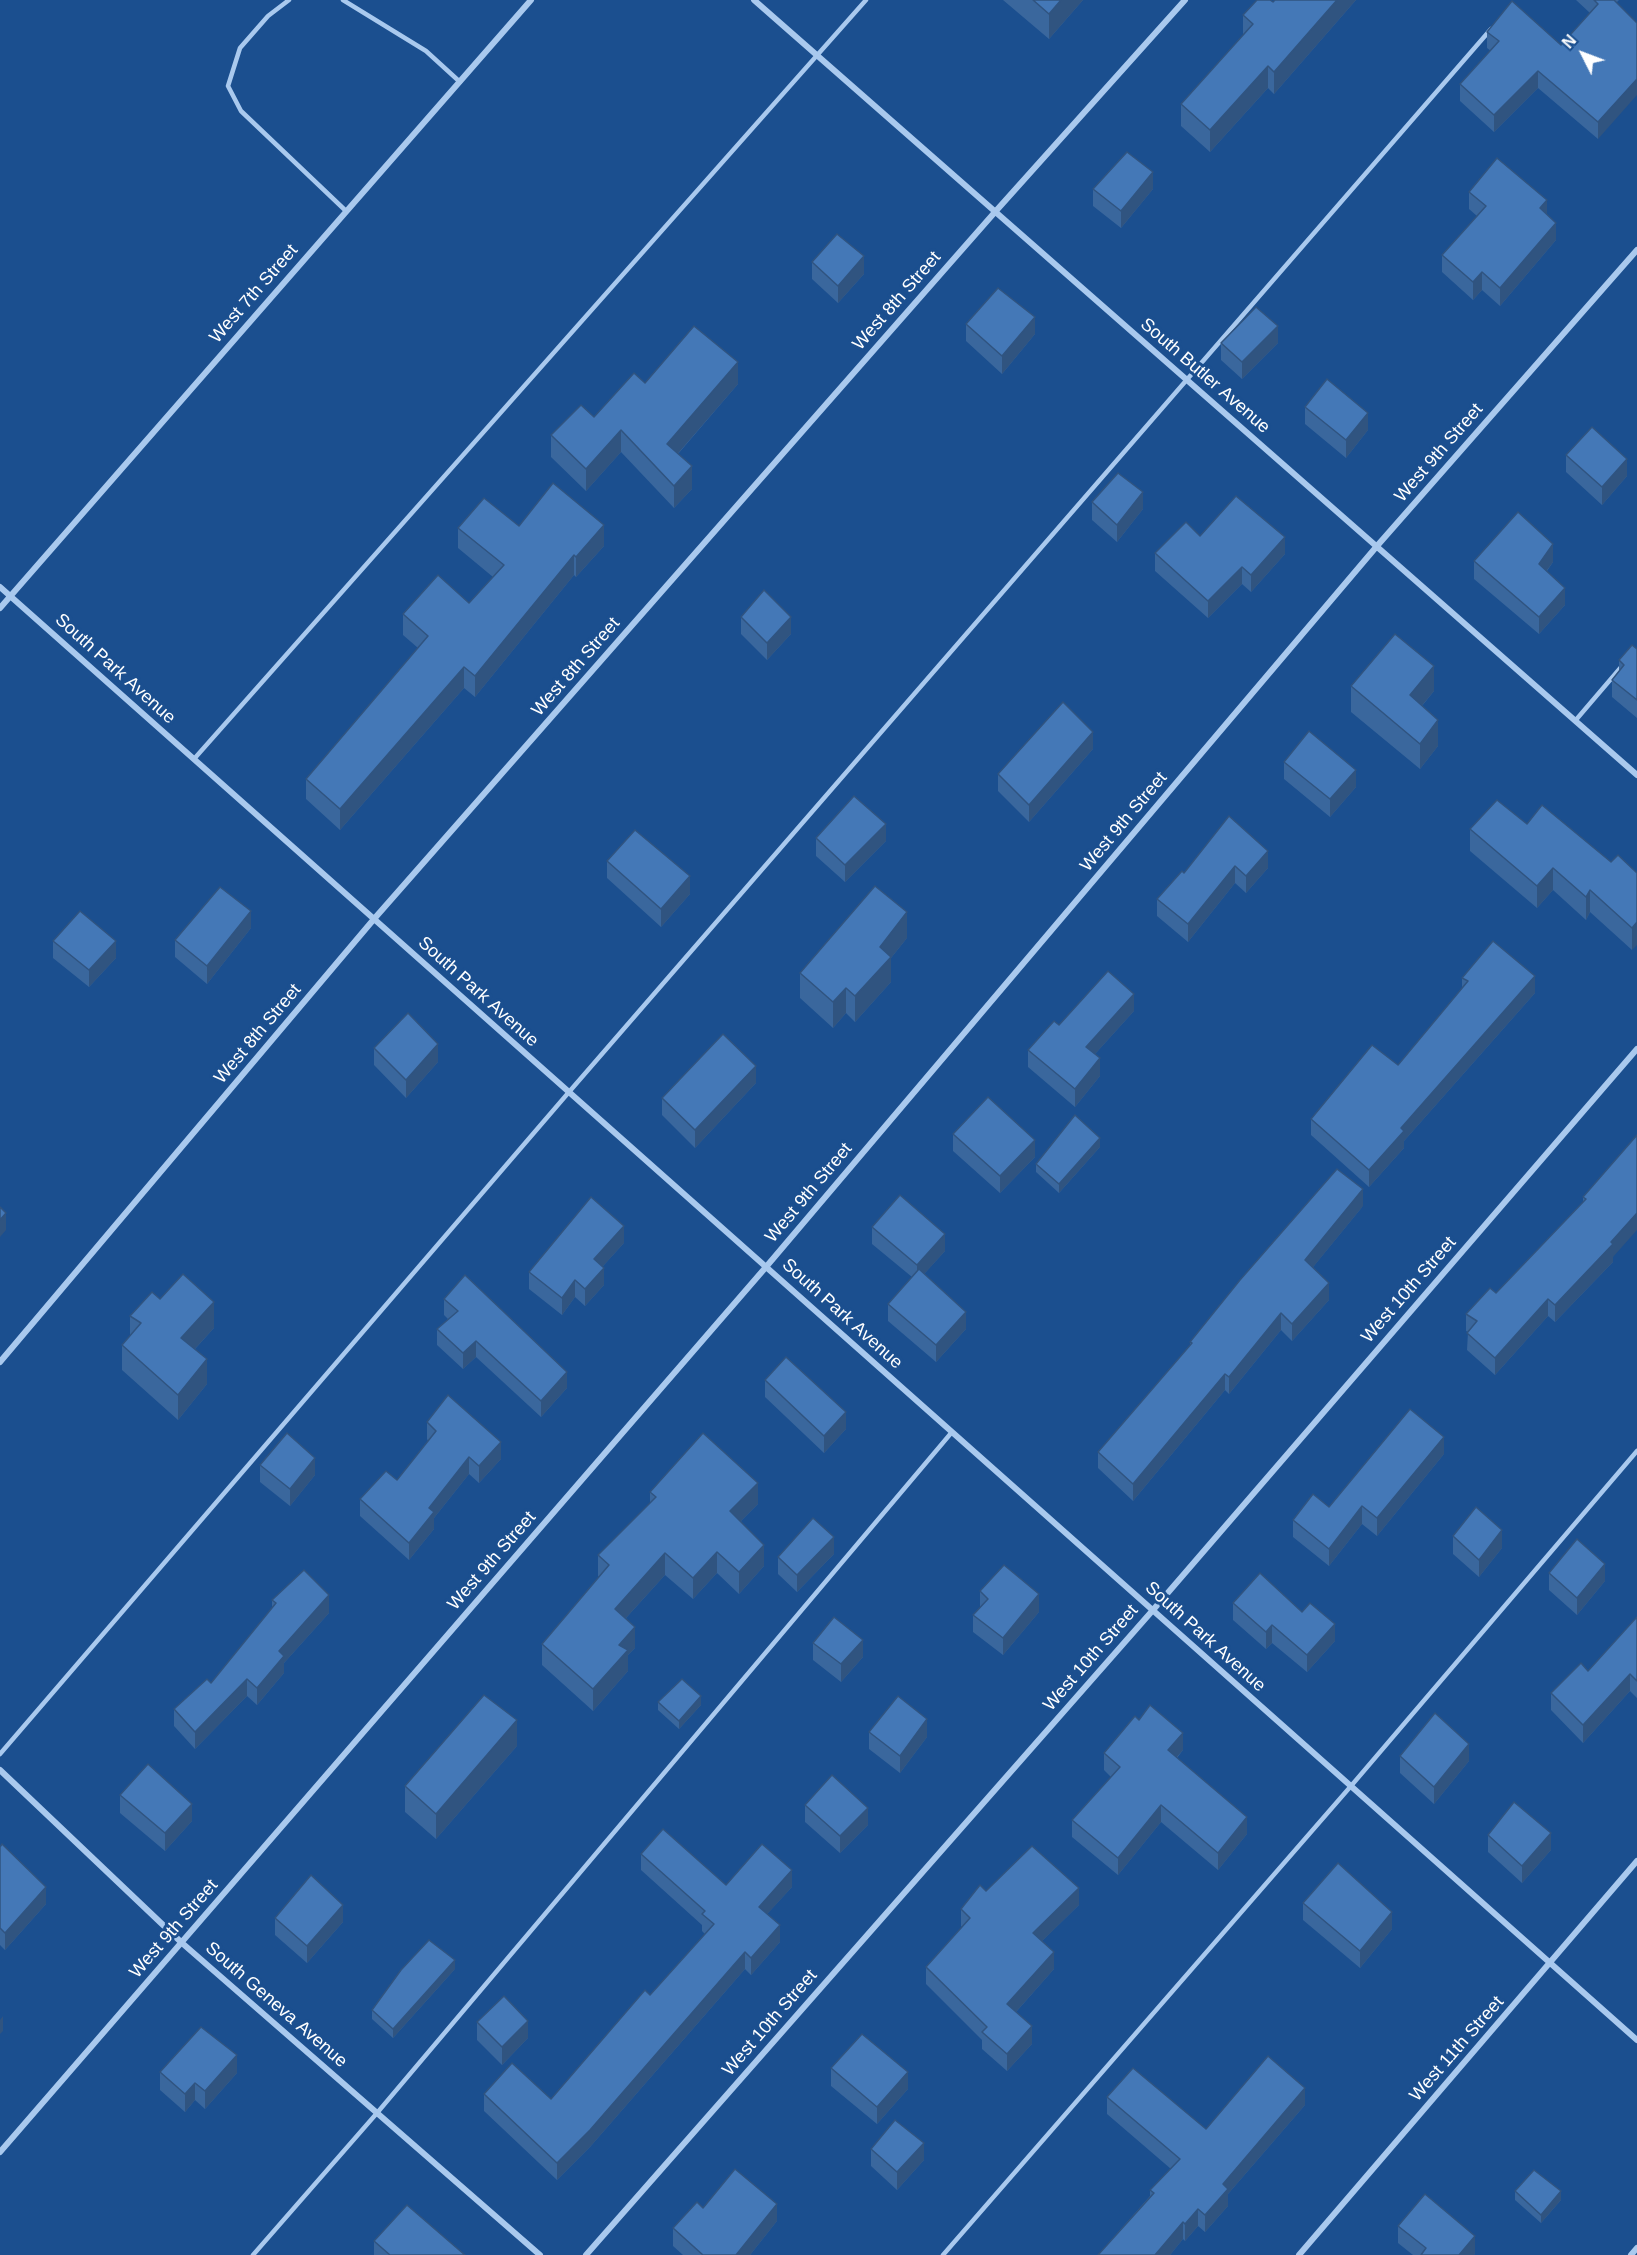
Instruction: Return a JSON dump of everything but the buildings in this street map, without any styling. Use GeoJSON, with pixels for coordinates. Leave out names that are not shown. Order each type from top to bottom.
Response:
{"type":"FeatureCollection","features":[{"type":"Feature","properties":{"kind":"street","name":"West 7th Street"},"geometry":{"type":"LineString","coordinates":[[0,608],[531,0]]}},
{"type":"Feature","properties":{"kind":"street","name":"South Butler Avenue"},"geometry":{"type":"LineString","coordinates":[[754,0],[1637,775]]}},
{"type":"Feature","properties":{"kind":"street","name":"West 8th Street"},"geometry":{"type":"LineString","coordinates":[[0,1362],[374,919],[1185,0]]}},
{"type":"Feature","properties":{"kind":"street","name":"West 9th Street"},"geometry":{"type":"LineString","coordinates":[[0,2152],[766,1267],[1377,546],[1637,250]]}},
{"type":"Feature","properties":{"kind":"street","name":"South Park Avenue"},"geometry":{"type":"LineString","coordinates":[[0,587],[1637,2040]]}},
{"type":"Feature","properties":{"kind":"street","name":"West 10th Street"},"geometry":{"type":"LineString","coordinates":[[586,2255],[1153,1610],[1637,1049]]}},
{"type":"Feature","properties":{"kind":"street","name":"South Geneva Avenue"},"geometry":{"type":"LineString","coordinates":[[0,1770],[182,1943],[540,2255]]}},
{"type":"Feature","properties":{"kind":"street","name":"West 11th Street"},"geometry":{"type":"LineString","coordinates":[[1299,2255],[1637,1861]]}},
{"type":"Feature","properties":{"kind":"street"},"geometry":{"type":"LineString","coordinates":[[1631,2255],[1637,2248]]}},
{"type":"Feature","properties":{"kind":"lane"},"geometry":{"type":"LineString","coordinates":[[289,0],[268,16],[240,48],[228,86],[241,111],[346,211]]}},
{"type":"Feature","properties":{"kind":"lane"},"geometry":{"type":"LineString","coordinates":[[343,0],[426,51],[460,81]]}},
{"type":"Feature","properties":{"kind":"lane"},"geometry":{"type":"LineString","coordinates":[[194,759],[866,0]]}},
{"type":"Feature","properties":{"kind":"lane"},"geometry":{"type":"LineString","coordinates":[[0,1754],[569,1092],[1493,27]]}},
{"type":"Feature","properties":{"kind":"lane"},"geometry":{"type":"LineString","coordinates":[[1575,721],[1629,658]]}},
{"type":"Feature","properties":{"kind":"lane"},"geometry":{"type":"LineString","coordinates":[[254,2255],[377,2113],[952,1432]]}},
{"type":"Feature","properties":{"kind":"lane"},"geometry":{"type":"LineString","coordinates":[[943,2255],[1351,1786],[1637,1451]]}}]}
